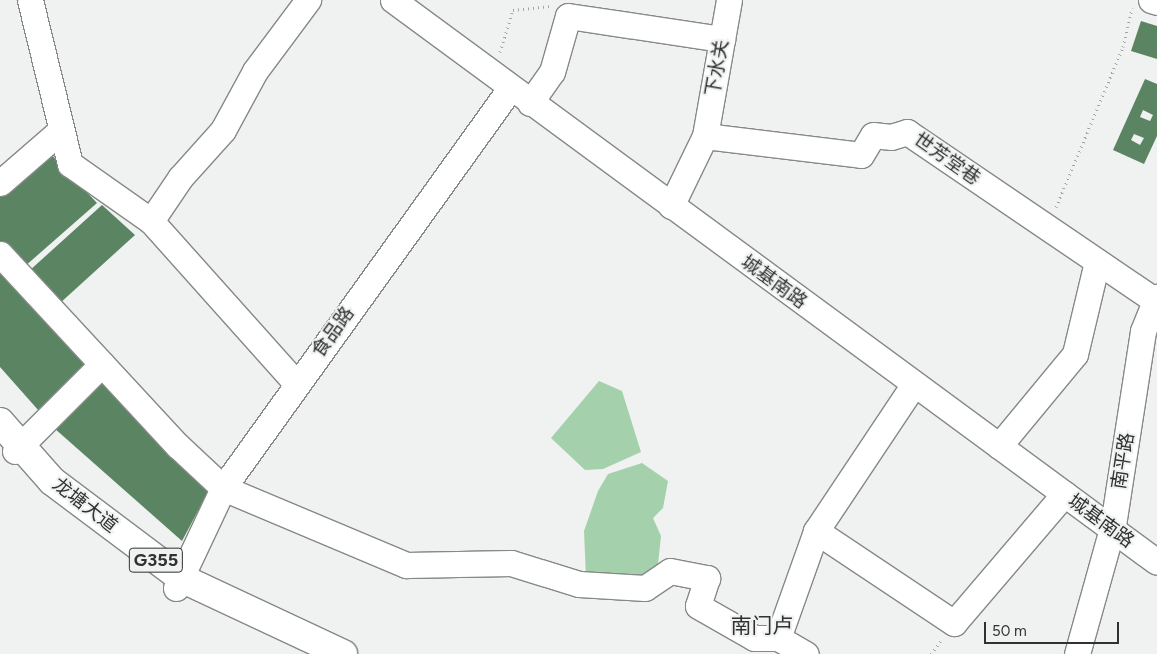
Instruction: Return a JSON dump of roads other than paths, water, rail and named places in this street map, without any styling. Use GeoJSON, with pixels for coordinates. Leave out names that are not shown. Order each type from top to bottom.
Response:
{"type":"FeatureCollection","features":[{"type":"Feature","properties":{"kind":"highway","name":"龙塘大道"},"geometry":{"type":"LineString","coordinates":[[0,422],[12,443],[52,481],[178,583],[319,654]]}},
{"type":"Feature","properties":{"kind":"highway","name":"龙塘大道"},"geometry":{"type":"LineString","coordinates":[[178,583],[343,654]]}},
{"type":"Feature","properties":{"kind":"street"},"geometry":{"type":"LineString","coordinates":[[30,0],[60,131],[70,164],[151,221],[296,383]]}},
{"type":"Feature","properties":{"kind":"street"},"geometry":{"type":"LineString","coordinates":[[151,221],[180,178],[223,130],[255,71],[308,0]]}},
{"type":"Feature","properties":{"kind":"street","name":"城基南路"},"geometry":{"type":"LineString","coordinates":[[393,0],[488,70],[510,89],[1157,562]]}},
{"type":"Feature","properties":{"kind":"street","name":"下水关"},"geometry":{"type":"LineString","coordinates":[[705,136],[729,0]]}},
{"type":"Feature","properties":{"kind":"street"},"geometry":{"type":"LineString","coordinates":[[1151,0],[1157,2]]}},
{"type":"Feature","properties":{"kind":"street"},"geometry":{"type":"LineString","coordinates":[[530,103],[552,72],[568,16],[722,40]]}},
{"type":"Feature","properties":{"kind":"street","name":"食品路"},"geometry":{"type":"LineString","coordinates":[[178,583],[224,488],[296,383],[510,89]]}},
{"type":"Feature","properties":{"kind":"street"},"geometry":{"type":"LineString","coordinates":[[0,183],[60,131]]}},
{"type":"Feature","properties":{"kind":"street","name":"世芳堂巷"},"geometry":{"type":"LineString","coordinates":[[705,136],[861,155],[873,136],[891,137],[907,132],[1156,300]]}},
{"type":"Feature","properties":{"kind":"street"},"geometry":{"type":"LineString","coordinates":[[671,206],[705,136]]}},
{"type":"Feature","properties":{"kind":"street"},"geometry":{"type":"LineString","coordinates":[[0,254],[178,446],[224,488],[406,565],[511,563],[580,584],[644,588],[670,571],[707,578],[698,606],[754,638],[778,638],[806,654]]}},
{"type":"Feature","properties":{"kind":"street"},"geometry":{"type":"LineString","coordinates":[[999,446],[1075,354],[1097,262]]}},
{"type":"Feature","properties":{"kind":"street","name":"南平路"},"geometry":{"type":"LineString","coordinates":[[1077,654],[1112,529],[1143,331],[1156,300]]}},
{"type":"Feature","properties":{"kind":"street"},"geometry":{"type":"LineString","coordinates":[[12,443],[102,364]]}},
{"type":"Feature","properties":{"kind":"street"},"geometry":{"type":"LineString","coordinates":[[778,638],[816,531],[914,384]]}},
{"type":"Feature","properties":{"kind":"street"},"geometry":{"type":"LineString","coordinates":[[816,531],[954,623],[1064,494]]}},
{"type":"Feature","properties":{"kind":"district","name":"南门卢"},"geometry":{"type":"Point","coordinates":[762,626]}}]}
